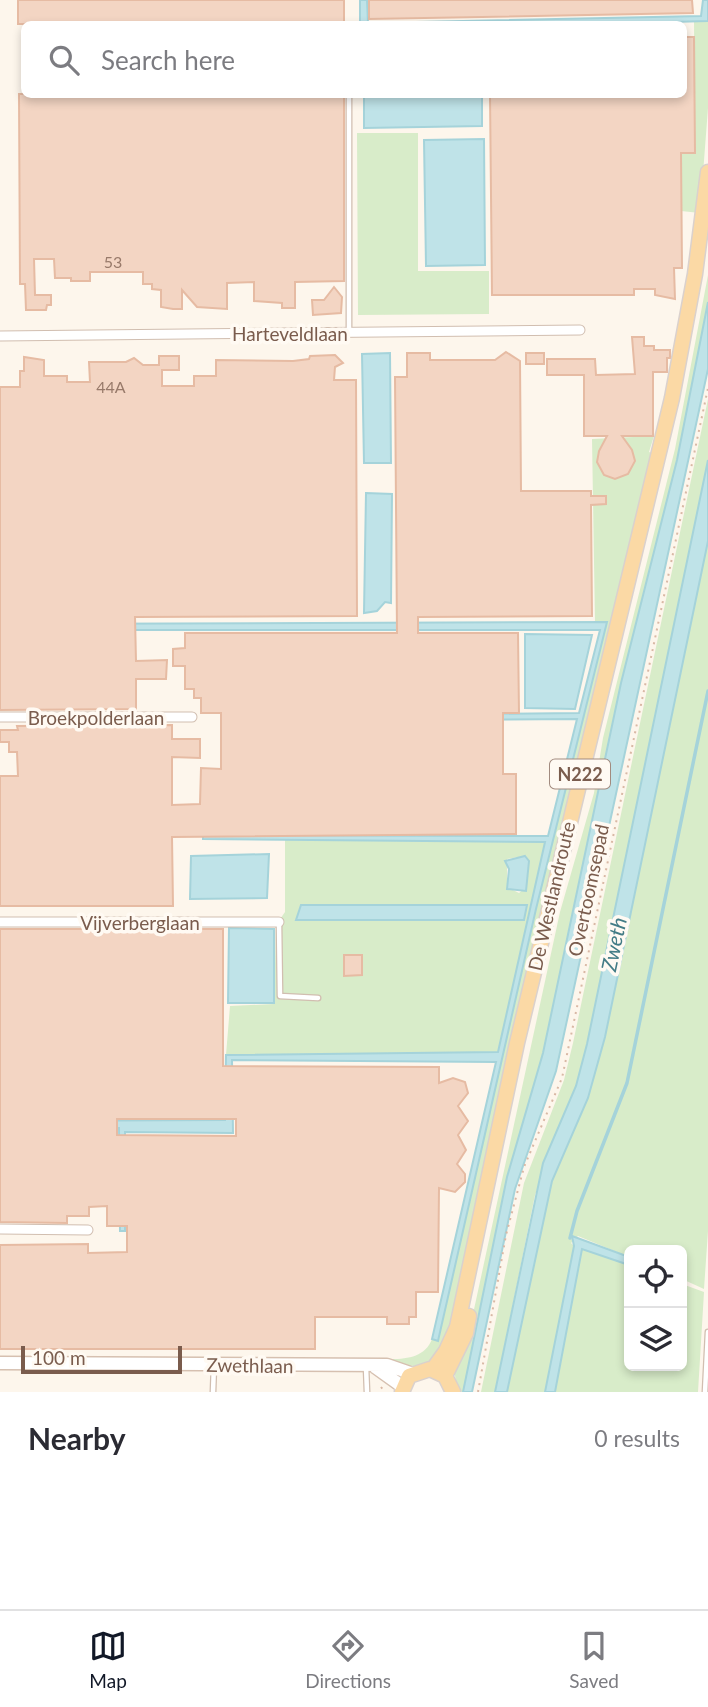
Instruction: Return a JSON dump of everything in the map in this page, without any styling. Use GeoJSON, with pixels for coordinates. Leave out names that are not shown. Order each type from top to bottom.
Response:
{"type":"FeatureCollection","features":[{"type":"Feature","properties":{"kind":"main road","name":"De Westlandroute"},"geometry":{"type":"LineString","coordinates":[[439,1372],[457,1327],[526,1004],[661,448],[683,344],[708,172]]}},
{"type":"Feature","properties":{"kind":"main road","name":"De Westlandroute"},"geometry":{"type":"LineString","coordinates":[[439,1372],[466,1333],[572,849],[671,449],[708,250]]}},
{"type":"Feature","properties":{"kind":"main road"},"geometry":{"type":"LineString","coordinates":[[403,1389],[412,1374],[439,1372],[453,1392]]}},
{"type":"Feature","properties":{"kind":"street","name":"Harteveldlaan"},"geometry":{"type":"LineString","coordinates":[[0,335],[580,330]]}},
{"type":"Feature","properties":{"kind":"street","name":"Broekpolderlaan"},"geometry":{"type":"LineString","coordinates":[[0,717],[192,717]]}},
{"type":"Feature","properties":{"kind":"street","name":"Vijverberglaan"},"geometry":{"type":"LineString","coordinates":[[0,922],[279,922]]}},
{"type":"Feature","properties":{"kind":"street"},"geometry":{"type":"LineString","coordinates":[[0,1229],[88,1230]]}},
{"type":"Feature","properties":{"kind":"street","name":"Zwethlaan"},"geometry":{"type":"LineString","coordinates":[[0,1363],[387,1365],[412,1374]]}},
{"type":"Feature","properties":{"kind":"street"},"geometry":{"type":"LineString","coordinates":[[371,1366],[403,1389]]}},
{"type":"Feature","properties":{"kind":"lane"},"geometry":{"type":"LineString","coordinates":[[349,98],[349,333]]}},
{"type":"Feature","properties":{"kind":"lane"},"geometry":{"type":"LineString","coordinates":[[279,922],[280,996],[318,998]]}},
{"type":"Feature","properties":{"kind":"lane"},"geometry":{"type":"LineString","coordinates":[[705,1392],[708,1332]]}},
{"type":"Feature","properties":{"kind":"lane"},"geometry":{"type":"LineString","coordinates":[[214,1364],[214,1392]]}},
{"type":"Feature","properties":{"kind":"lane"},"geometry":{"type":"LineString","coordinates":[[367,1392],[371,1366]]}},
{"type":"Feature","properties":{"kind":"path","name":"Overtoomsepad"},"geometry":{"type":"LineString","coordinates":[[478,1392],[506,1235],[524,1167],[562,1078],[708,388]]}},
{"type":"Feature","properties":{"kind":"green space"},"geometry":{"type":"Polygon","coordinates":[[[694,21],[708,21],[708,108],[700,213],[681,211],[681,153],[695,153],[694,21]]]}},
{"type":"Feature","properties":{"kind":"green space"},"geometry":{"type":"Polygon","coordinates":[[[357,133],[418,133],[418,271],[489,271],[489,314],[358,315],[357,133]]]}},
{"type":"Feature","properties":{"kind":"green space"},"geometry":{"type":"Polygon","coordinates":[[[708,275],[708,302],[677,460],[621,683],[543,1052],[507,1177],[463,1392],[457,1392],[454,1367],[473,1314],[560,912],[594,793],[603,738],[675,449],[708,275]]]}},
{"type":"Feature","properties":{"kind":"green space"},"geometry":{"type":"Polygon","coordinates":[[[708,399],[708,460],[587,1044],[576,1086],[535,1195],[495,1392],[481,1392],[524,1183],[564,1080],[573,1043],[708,399]]]}},
{"type":"Feature","properties":{"kind":"green space"},"geometry":{"type":"Polygon","coordinates":[[[654,436],[649,452],[654,454],[450,1337],[430,1362],[414,1366],[362,1361],[362,1358],[412,1357],[427,1348],[432,1339],[438,1340],[536,909],[607,623],[595,622],[592,439],[654,436]]]}},
{"type":"Feature","properties":{"kind":"green space"},"geometry":{"type":"Polygon","coordinates":[[[708,541],[708,1231],[704,1289],[687,1281],[687,1245],[624,1245],[624,1255],[578,1236],[571,1243],[574,1246],[545,1392],[507,1392],[552,1181],[570,1140],[605,1037],[708,541]]]}},
{"type":"Feature","properties":{"kind":"green space"},"geometry":{"type":"Polygon","coordinates":[[[285,840],[546,842],[515,990],[498,1052],[226,1055],[230,1006],[274,1004],[276,925],[285,912],[285,840]],[[525,856],[507,859],[507,878],[511,889],[519,893],[525,888],[529,861],[525,856]]]}},
{"type":"Feature","properties":{"kind":"green space"},"geometry":{"type":"Polygon","coordinates":[[[582,1248],[624,1263],[624,1371],[687,1371],[687,1286],[704,1292],[698,1392],[555,1392],[582,1248]]]}},
{"type":"Feature","properties":{"kind":"water"},"geometry":{"type":"Polygon","coordinates":[[[360,0],[367,0],[368,21],[360,21],[360,0]]]}},
{"type":"Feature","properties":{"kind":"water"},"geometry":{"type":"Polygon","coordinates":[[[703,0],[708,0],[708,21],[463,21],[701,16],[703,0]]]}},
{"type":"Feature","properties":{"kind":"water"},"geometry":{"type":"Polygon","coordinates":[[[364,98],[482,98],[482,126],[364,128],[364,98]]]}},
{"type":"Feature","properties":{"kind":"water"},"geometry":{"type":"Polygon","coordinates":[[[484,139],[485,265],[426,266],[424,140],[484,139]]]}},
{"type":"Feature","properties":{"kind":"water"},"geometry":{"type":"Polygon","coordinates":[[[708,302],[708,369],[556,1071],[515,1189],[472,1392],[463,1392],[507,1177],[543,1053],[621,683],[677,460],[708,302]]]}},
{"type":"Feature","properties":{"kind":"water"},"geometry":{"type":"Polygon","coordinates":[[[390,353],[391,463],[364,463],[362,354],[390,353]]]}},
{"type":"Feature","properties":{"kind":"water","name":"Zweth"},"geometry":{"type":"Polygon","coordinates":[[[708,460],[708,541],[605,1037],[588,1098],[552,1181],[507,1392],[495,1392],[543,1163],[576,1086],[587,1044],[708,460]]]}},
{"type":"Feature","properties":{"kind":"water"},"geometry":{"type":"Polygon","coordinates":[[[366,493],[392,494],[391,603],[385,602],[377,611],[364,613],[366,493]]]}},
{"type":"Feature","properties":{"kind":"water"},"geometry":{"type":"Polygon","coordinates":[[[607,622],[536,909],[438,1341],[432,1339],[496,1062],[232,1060],[233,1133],[125,1132],[125,1231],[120,1231],[119,1128],[0,1128],[0,1121],[225,1120],[226,1055],[498,1052],[545,842],[203,839],[203,835],[548,836],[577,719],[245,721],[244,716],[579,713],[600,630],[0,630],[0,624],[607,622]]]}},
{"type":"Feature","properties":{"kind":"water"},"geometry":{"type":"Polygon","coordinates":[[[525,634],[592,635],[575,709],[525,708],[525,634]]]}},
{"type":"Feature","properties":{"kind":"water"},"geometry":{"type":"Polygon","coordinates":[[[269,854],[267,898],[190,899],[191,856],[269,854]]]}},
{"type":"Feature","properties":{"kind":"water"},"geometry":{"type":"Polygon","coordinates":[[[525,856],[529,861],[526,891],[507,889],[509,869],[505,861],[525,856]]]}},
{"type":"Feature","properties":{"kind":"water"},"geometry":{"type":"Polygon","coordinates":[[[301,905],[527,905],[524,920],[296,920],[301,905]]]}},
{"type":"Feature","properties":{"kind":"water"},"geometry":{"type":"Polygon","coordinates":[[[229,928],[274,929],[274,1003],[228,1003],[229,928]]]}},
{"type":"Feature","properties":{"kind":"water"},"geometry":{"type":"Polygon","coordinates":[[[572,1236],[624,1255],[624,1263],[582,1249],[555,1392],[545,1392],[574,1246],[572,1236]]]}},
{"type":"Feature","properties":{"kind":"building"},"geometry":{"type":"Polygon","coordinates":[[[18,0],[344,0],[344,21],[21,21],[21,24],[18,24],[18,0]]]}},
{"type":"Feature","properties":{"kind":"building"},"geometry":{"type":"Polygon","coordinates":[[[369,0],[692,0],[693,13],[369,19],[369,0]]]}},
{"type":"Feature","properties":{"kind":"building"},"geometry":{"type":"Polygon","coordinates":[[[687,37],[694,37],[695,153],[681,153],[682,268],[674,268],[675,299],[655,295],[655,289],[634,289],[634,295],[492,295],[490,98],[687,98],[687,37]]]}},
{"type":"Feature","properties":{"kind":"building"},"geometry":{"type":"Polygon","coordinates":[[[19,94],[21,98],[344,98],[344,281],[295,282],[295,308],[282,308],[282,303],[254,301],[254,282],[227,283],[227,309],[197,307],[182,290],[182,309],[161,307],[161,290],[152,289],[152,284],[143,284],[143,272],[90,272],[90,281],[55,278],[54,259],[34,259],[35,295],[51,295],[51,305],[47,305],[46,310],[26,310],[25,284],[20,284],[19,94]]]}},
{"type":"Feature","properties":{"kind":"building"},"geometry":{"type":"Polygon","coordinates":[[[334,287],[342,297],[341,313],[313,315],[312,300],[324,300],[334,287]]]}},
{"type":"Feature","properties":{"kind":"building"},"geometry":{"type":"Polygon","coordinates":[[[632,337],[644,337],[644,346],[654,346],[654,350],[670,350],[670,358],[667,358],[667,372],[653,372],[653,436],[622,436],[632,450],[635,461],[628,474],[615,479],[604,475],[597,462],[607,436],[584,436],[584,375],[547,375],[547,359],[595,359],[596,375],[635,374],[632,337]]]}},
{"type":"Feature","properties":{"kind":"building"},"geometry":{"type":"Polygon","coordinates":[[[506,352],[520,361],[521,491],[591,491],[591,496],[606,496],[606,504],[591,505],[592,616],[418,617],[418,633],[518,633],[519,713],[503,713],[503,774],[516,774],[516,834],[172,837],[173,906],[0,906],[0,776],[18,776],[17,752],[9,752],[9,742],[0,742],[0,730],[18,730],[17,726],[172,725],[172,739],[200,739],[200,758],[172,757],[172,805],[200,804],[201,768],[221,769],[221,713],[201,713],[201,698],[194,698],[194,689],[185,689],[185,666],[173,666],[173,649],[185,648],[185,633],[397,633],[395,377],[407,377],[407,353],[430,353],[430,360],[495,360],[506,352]]]}},
{"type":"Feature","properties":{"kind":"building"},"geometry":{"type":"Polygon","coordinates":[[[526,353],[544,353],[544,364],[526,364],[526,353]]]}},
{"type":"Feature","properties":{"kind":"building"},"geometry":{"type":"Polygon","coordinates":[[[335,355],[343,363],[335,367],[334,380],[356,380],[357,616],[135,617],[136,661],[167,660],[166,679],[136,679],[136,709],[0,710],[0,387],[20,387],[20,371],[24,371],[24,357],[44,360],[44,376],[67,376],[67,382],[90,382],[89,362],[126,362],[134,358],[143,365],[159,365],[159,356],[179,356],[179,370],[162,370],[162,386],[194,386],[194,376],[216,376],[216,360],[293,361],[309,359],[310,356],[335,355]]]}},
{"type":"Feature","properties":{"kind":"building"},"geometry":{"type":"Polygon","coordinates":[[[0,929],[223,929],[223,1066],[439,1067],[439,1083],[453,1078],[465,1082],[468,1093],[458,1106],[468,1121],[458,1135],[466,1150],[457,1164],[465,1174],[465,1182],[455,1192],[439,1188],[438,1292],[416,1292],[416,1317],[409,1317],[409,1324],[387,1324],[387,1317],[315,1317],[315,1349],[0,1349],[0,1245],[88,1244],[88,1253],[127,1252],[127,1226],[107,1226],[107,1206],[89,1207],[89,1216],[67,1216],[67,1223],[0,1222],[0,929]],[[117,1119],[117,1135],[236,1136],[236,1119],[117,1119]]]}},
{"type":"Feature","properties":{"kind":"building"},"geometry":{"type":"Polygon","coordinates":[[[344,955],[362,955],[362,975],[344,976],[344,955]]]}},
{"type":"Feature","properties":{"kind":"waterway"},"geometry":{"type":"LineString","coordinates":[[570,1238],[577,1211],[627,1083],[708,691]]}}]}
